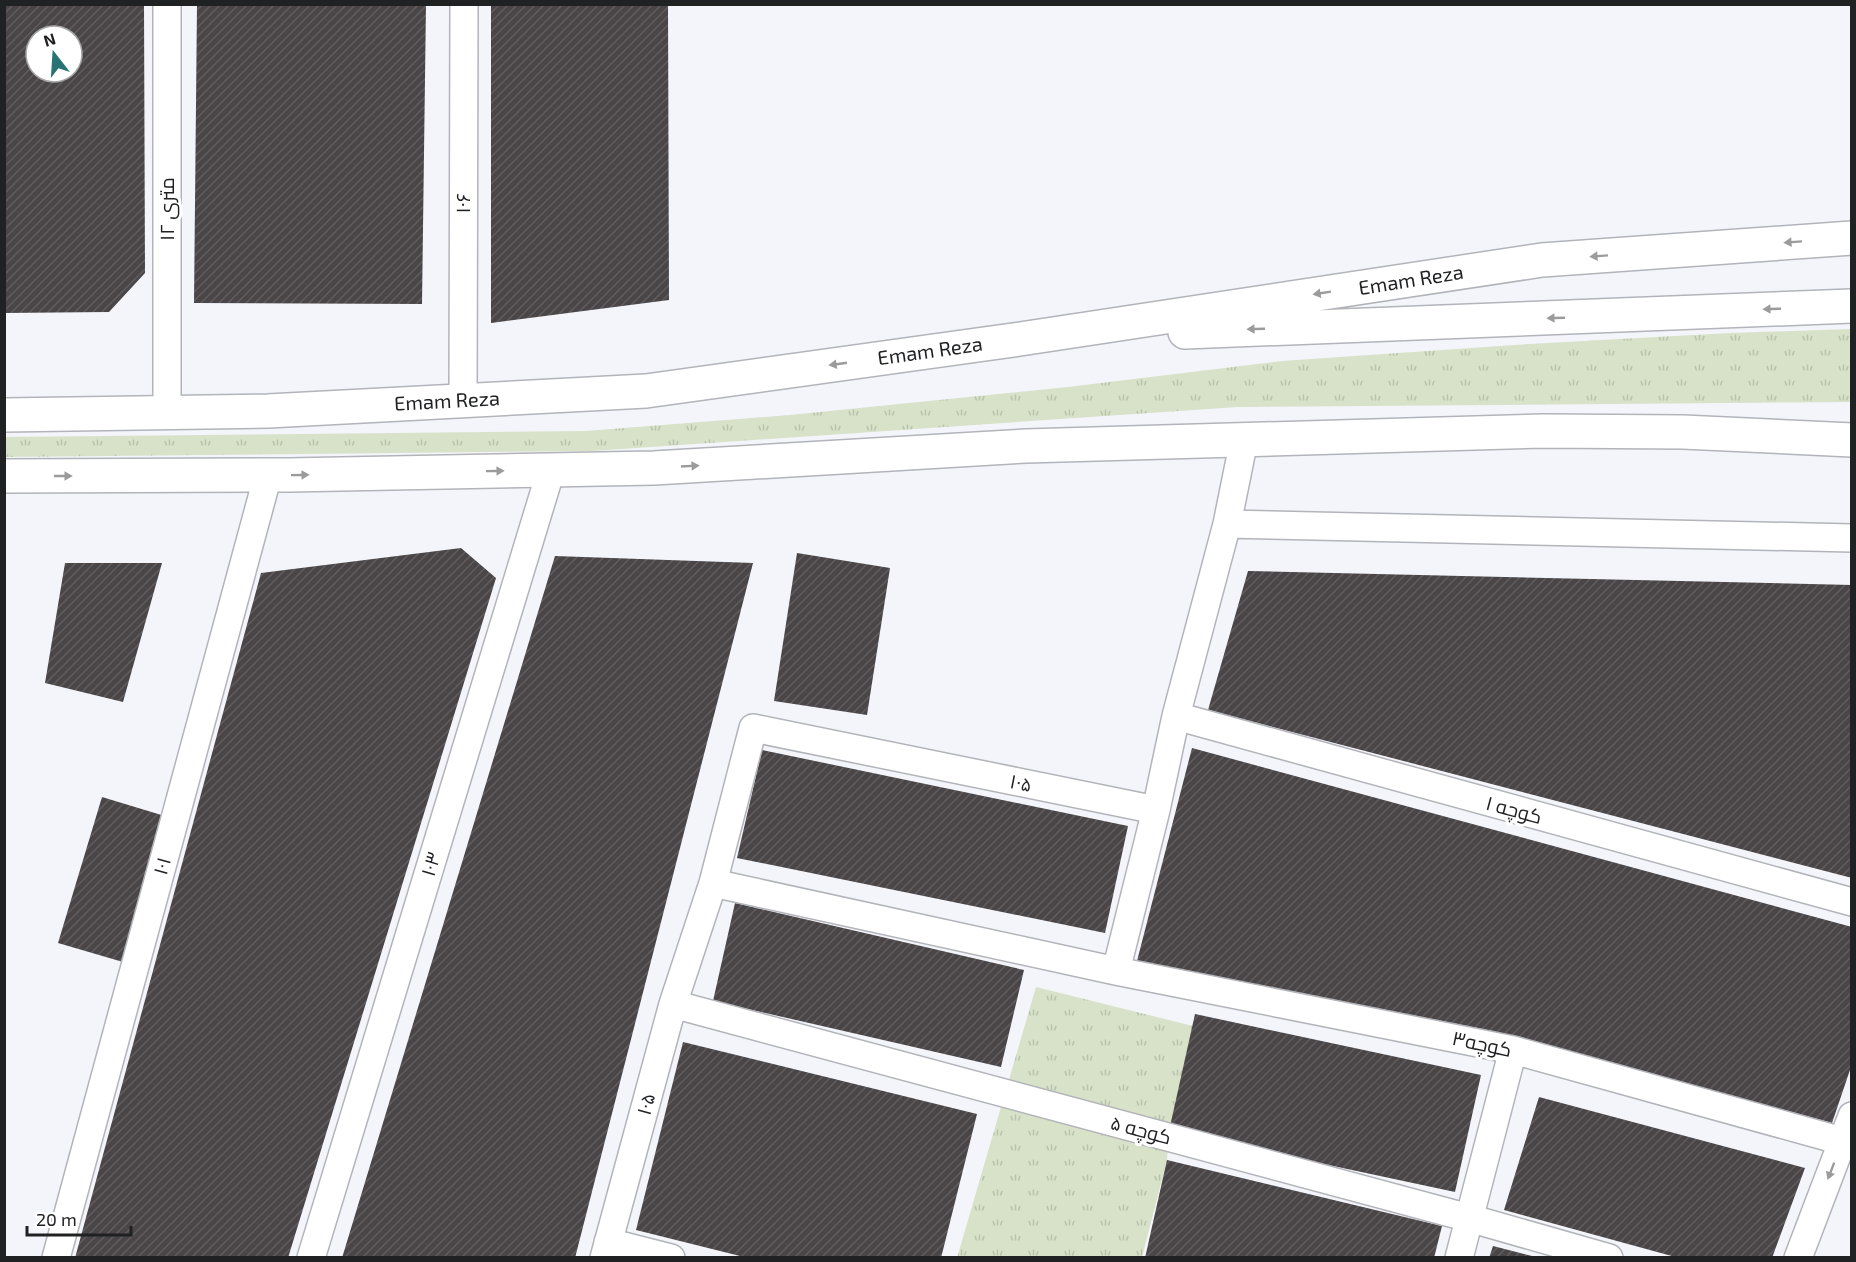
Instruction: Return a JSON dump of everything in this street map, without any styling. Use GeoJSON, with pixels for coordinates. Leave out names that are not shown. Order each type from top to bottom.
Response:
{"type":"FeatureCollection","features":[{"type":"Feature","properties":{"kind":"main road","name":"Emam Reza"},"geometry":{"type":"LineString","coordinates":[[4,415],[268,411],[646,391],[1020,339],[1542,260],[1851,238]]}},
{"type":"Feature","properties":{"kind":"main road"},"geometry":{"type":"LineString","coordinates":[[1020,339],[1851,306]]}},
{"type":"Feature","properties":{"kind":"main road"},"geometry":{"type":"LineString","coordinates":[[4,476],[268,475],[654,468],[1026,446],[1544,432],[1683,432],[1851,425]]}},
{"type":"Feature","properties":{"kind":"main road"},"geometry":{"type":"LineString","coordinates":[[1683,432],[1851,440]]}},
{"type":"Feature","properties":{"kind":"street","name":"۱۲ متری"},"geometry":{"type":"LineString","coordinates":[[167,4],[167,413]]}},
{"type":"Feature","properties":{"kind":"street","name":"۱۰۶"},"geometry":{"type":"LineString","coordinates":[[462,401],[464,4]]}},
{"type":"Feature","properties":{"kind":"street"},"geometry":{"type":"LineString","coordinates":[[714,883],[1116,970],[1156,810],[1176,716],[1227,524],[1244,440]]}},
{"type":"Feature","properties":{"kind":"street","name":"۱۰۳"},"geometry":{"type":"LineString","coordinates":[[311,1257],[551,470]]}},
{"type":"Feature","properties":{"kind":"street","name":"۱۰۱"},"geometry":{"type":"LineString","coordinates":[[56,1257],[268,475]]}},
{"type":"Feature","properties":{"kind":"street"},"geometry":{"type":"LineString","coordinates":[[1227,524],[1851,538]]}},
{"type":"Feature","properties":{"kind":"street","name":"کوچه ۱"},"geometry":{"type":"LineString","coordinates":[[1176,716],[1851,902]]}},
{"type":"Feature","properties":{"kind":"street","name":"۱۰۵"},"geometry":{"type":"LineString","coordinates":[[606,1250],[673,1004],[714,883],[753,728],[1156,810]]}},
{"type":"Feature","properties":{"kind":"street","name":"کوچه۳"},"geometry":{"type":"LineString","coordinates":[[1116,970],[1513,1050],[1847,1128]]}},
{"type":"Feature","properties":{"kind":"street","name":"کوچه ۵"},"geometry":{"type":"LineString","coordinates":[[673,1004],[1609,1257]]}},
{"type":"Feature","properties":{"kind":"street"},"geometry":{"type":"LineString","coordinates":[[1459,1257],[1513,1050]]}},
{"type":"Feature","properties":{"kind":"street"},"geometry":{"type":"LineString","coordinates":[[1798,1257],[1847,1128]]}},
{"type":"Feature","properties":{"kind":"street"},"geometry":{"type":"LineString","coordinates":[[606,1250],[671,1257]]}},
{"type":"Feature","properties":{"kind":"green space"},"geometry":{"type":"Polygon","coordinates":[[[1851,329],[1851,402],[1238,407],[592,451],[5,457],[5,437],[586,431],[790,415],[1068,387],[1282,361],[1529,344],[1851,329]]]}},
{"type":"Feature","properties":{"kind":"green space"},"geometry":{"type":"Polygon","coordinates":[[[1036,987],[1201,1028],[1169,1131],[1167,1160],[1142,1257],[957,1258],[1036,987]]]}},
{"type":"Feature","properties":{"kind":"building"},"geometry":{"type":"Polygon","coordinates":[[[4,4],[144,4],[145,273],[109,312],[4,313],[4,4]]]}},
{"type":"Feature","properties":{"kind":"building"},"geometry":{"type":"Polygon","coordinates":[[[197,4],[426,4],[422,304],[194,303],[197,4]]]}},
{"type":"Feature","properties":{"kind":"building"},"geometry":{"type":"Polygon","coordinates":[[[491,4],[668,4],[669,300],[491,323],[491,4]]]}},
{"type":"Feature","properties":{"kind":"building"},"geometry":{"type":"Polygon","coordinates":[[[461,548],[496,578],[288,1258],[75,1258],[261,573],[461,548]]]}},
{"type":"Feature","properties":{"kind":"building"},"geometry":{"type":"Polygon","coordinates":[[[797,553],[890,568],[867,715],[774,701],[797,553]]]}},
{"type":"Feature","properties":{"kind":"building"},"geometry":{"type":"Polygon","coordinates":[[[555,556],[753,563],[575,1258],[342,1258],[555,556]]]}},
{"type":"Feature","properties":{"kind":"building"},"geometry":{"type":"Polygon","coordinates":[[[65,563],[162,563],[123,702],[45,683],[65,563]]]}},
{"type":"Feature","properties":{"kind":"building"},"geometry":{"type":"Polygon","coordinates":[[[1248,571],[1852,585],[1852,878],[1208,710],[1248,571]]]}},
{"type":"Feature","properties":{"kind":"building"},"geometry":{"type":"Polygon","coordinates":[[[1192,748],[1852,927],[1852,1064],[1832,1123],[1493,1031],[1137,961],[1192,748]]]}},
{"type":"Feature","properties":{"kind":"building"},"geometry":{"type":"Polygon","coordinates":[[[762,750],[1128,826],[1105,933],[737,858],[762,750]]]}},
{"type":"Feature","properties":{"kind":"building"},"geometry":{"type":"Polygon","coordinates":[[[102,797],[168,817],[123,962],[58,943],[102,797]]]}},
{"type":"Feature","properties":{"kind":"building"},"geometry":{"type":"Polygon","coordinates":[[[735,903],[1024,970],[1001,1067],[713,1001],[735,903]]]}},
{"type":"Feature","properties":{"kind":"building"},"geometry":{"type":"Polygon","coordinates":[[[1195,1014],[1481,1075],[1455,1192],[1169,1131],[1195,1014]]]}},
{"type":"Feature","properties":{"kind":"building"},"geometry":{"type":"Polygon","coordinates":[[[683,1042],[977,1114],[941,1258],[748,1258],[636,1230],[683,1042]]]}},
{"type":"Feature","properties":{"kind":"building"},"geometry":{"type":"Polygon","coordinates":[[[1539,1097],[1805,1168],[1772,1258],[1679,1258],[1504,1210],[1539,1097]]]}},
{"type":"Feature","properties":{"kind":"building"},"geometry":{"type":"Polygon","coordinates":[[[1167,1160],[1442,1226],[1434,1258],[1145,1258],[1167,1160]]]}},
{"type":"Feature","properties":{"kind":"building"},"geometry":{"type":"Polygon","coordinates":[[[1493,1246],[1536,1257],[1536,1258],[1489,1258],[1493,1246]]]}}]}
